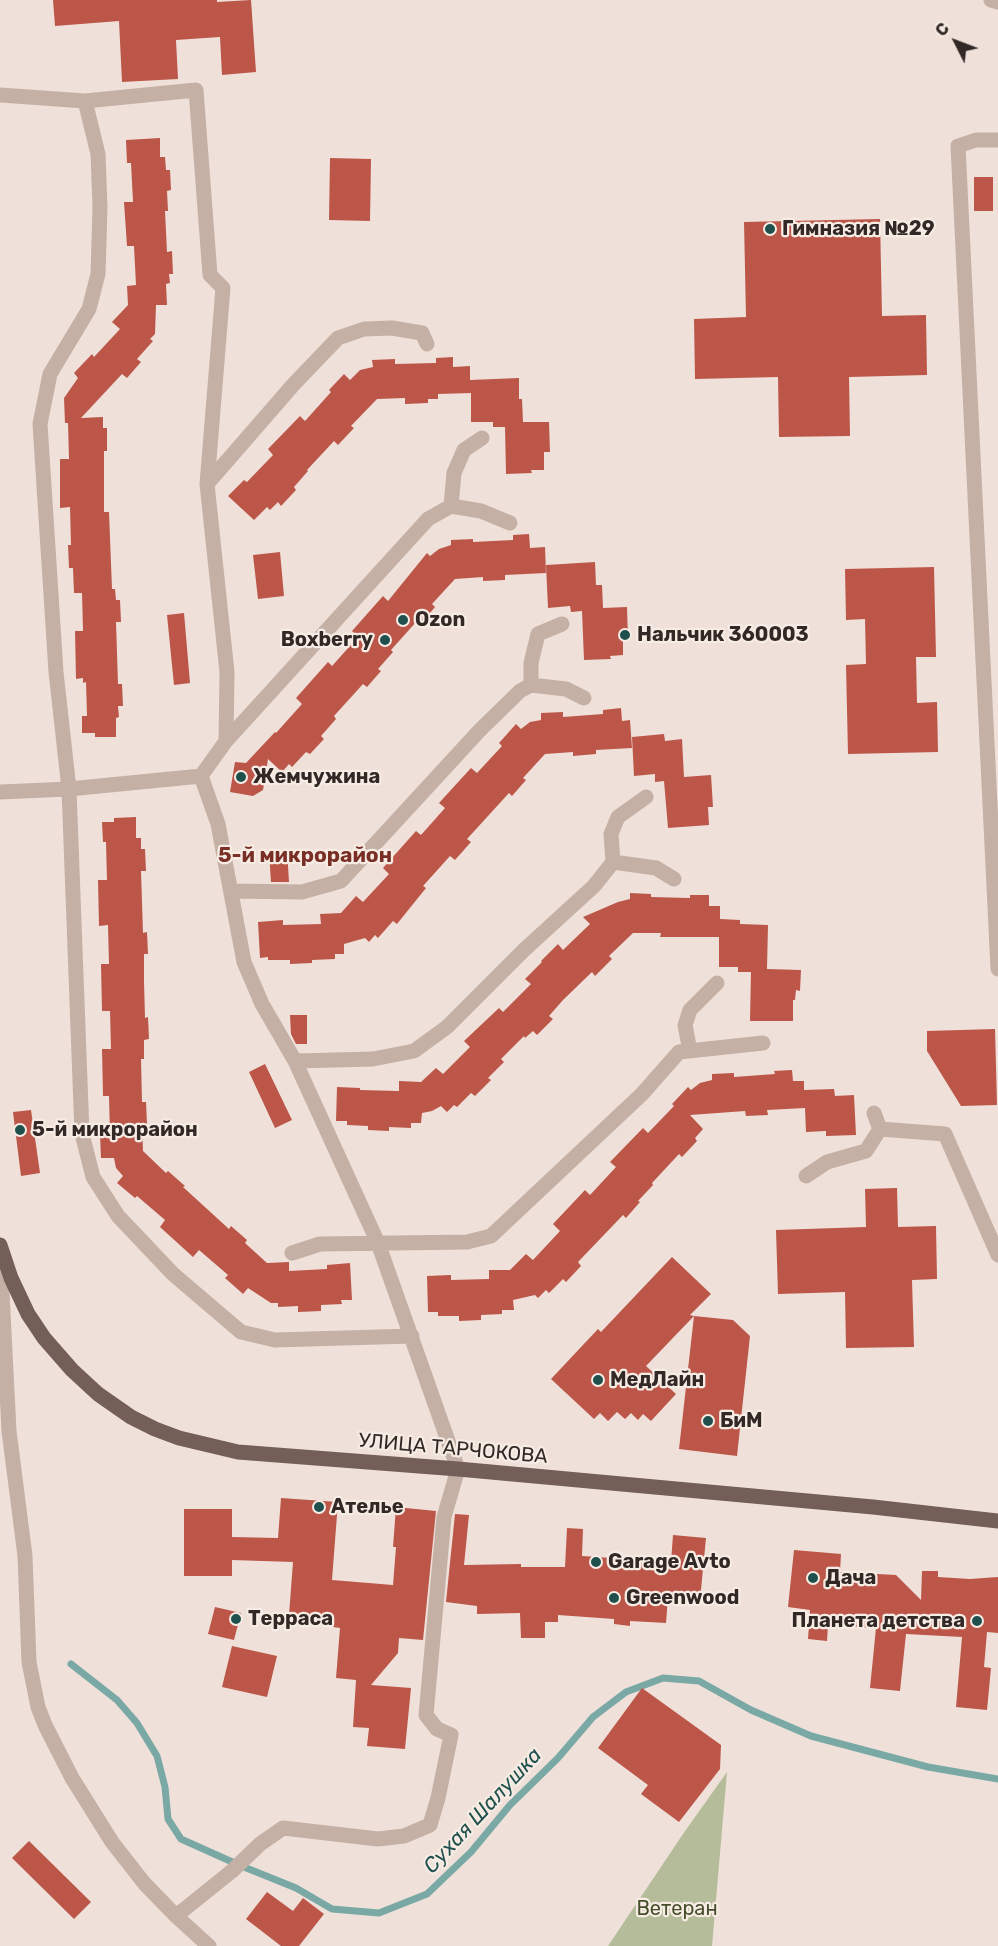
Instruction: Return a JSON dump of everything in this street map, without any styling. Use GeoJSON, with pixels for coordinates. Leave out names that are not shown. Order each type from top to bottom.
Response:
{"type":"FeatureCollection","features":[{"type":"Feature","properties":{"kind":"main road","name":"УЛИЦА ТАРЧОКОВА"},"geometry":{"type":"LineString","coordinates":[[0,1245],[11,1278],[28,1314],[72,1370],[98,1394],[131,1417],[179,1438],[238,1452],[458,1469],[998,1521]]}},
{"type":"Feature","properties":{"kind":"street"},"geometry":{"type":"LineString","coordinates":[[991,0],[998,2]]}},
{"type":"Feature","properties":{"kind":"street"},"geometry":{"type":"LineString","coordinates":[[0,95],[85,101],[196,90],[210,275],[223,288],[207,484],[227,672],[226,741]]}},
{"type":"Feature","properties":{"kind":"street"},"geometry":{"type":"LineString","coordinates":[[85,101],[98,154],[100,207],[98,274],[89,309],[50,374],[40,424],[56,672],[69,789],[82,1134],[93,1177],[118,1216],[173,1274],[241,1332],[275,1340],[412,1336]]}},
{"type":"Feature","properties":{"kind":"street"},"geometry":{"type":"LineString","coordinates":[[998,140],[976,140],[958,146],[998,969]]}},
{"type":"Feature","properties":{"kind":"street"},"geometry":{"type":"LineString","coordinates":[[207,484],[293,385],[339,338],[364,328],[392,328],[422,333],[427,345]]}},
{"type":"Feature","properties":{"kind":"street"},"geometry":{"type":"LineString","coordinates":[[451,506],[454,473],[464,450],[482,438]]}},
{"type":"Feature","properties":{"kind":"street"},"geometry":{"type":"LineString","coordinates":[[0,792],[69,789],[201,776],[226,741],[428,519],[451,506],[481,511],[510,523]]}},
{"type":"Feature","properties":{"kind":"street"},"geometry":{"type":"LineString","coordinates":[[531,685],[531,663],[538,634],[562,624]]}},
{"type":"Feature","properties":{"kind":"street"},"geometry":{"type":"LineString","coordinates":[[231,891],[302,892],[341,881],[480,730],[520,691],[531,685],[566,689],[584,698]]}},
{"type":"Feature","properties":{"kind":"street"},"geometry":{"type":"LineString","coordinates":[[176,1917],[232,1871],[260,1844],[282,1828],[378,1839],[404,1836],[430,1825],[451,1735],[437,1729],[426,1715],[444,1517],[458,1469],[378,1243],[295,1061],[262,1004],[244,962],[218,824],[201,776]]}},
{"type":"Feature","properties":{"kind":"street"},"geometry":{"type":"LineString","coordinates":[[295,1061],[373,1059],[414,1051],[447,1027],[524,950],[594,886],[613,862],[611,834],[618,816],[646,797]]}},
{"type":"Feature","properties":{"kind":"street"},"geometry":{"type":"LineString","coordinates":[[613,862],[656,868],[674,879]]}},
{"type":"Feature","properties":{"kind":"street"},"geometry":{"type":"LineString","coordinates":[[690,1051],[685,1024],[690,1010],[717,982]]}},
{"type":"Feature","properties":{"kind":"street"},"geometry":{"type":"LineString","coordinates":[[292,1252],[320,1244],[467,1242],[491,1236],[642,1094],[679,1052],[763,1043]]}},
{"type":"Feature","properties":{"kind":"street"},"geometry":{"type":"LineString","coordinates":[[874,1113],[880,1129]]}},
{"type":"Feature","properties":{"kind":"street"},"geometry":{"type":"LineString","coordinates":[[806,1176],[827,1162],[866,1151],[880,1129]]}},
{"type":"Feature","properties":{"kind":"street"},"geometry":{"type":"LineString","coordinates":[[880,1129],[945,1134],[998,1255]]}},
{"type":"Feature","properties":{"kind":"street"},"geometry":{"type":"LineString","coordinates":[[0,1251],[9,1431],[25,1556],[30,1662],[38,1707],[72,1778],[100,1825],[144,1883],[176,1917],[209,1946]]}},
{"type":"Feature","properties":{"kind":"green space","name":"Ветеран"},"geometry":{"type":"Polygon","coordinates":[[[727,1772],[712,1946],[608,1946],[683,1834],[727,1772]]]}},
{"type":"Feature","properties":{"kind":"building"},"geometry":{"type":"Polygon","coordinates":[[[53,0],[217,0],[217,2],[251,0],[256,72],[222,75],[220,37],[176,40],[178,79],[122,82],[119,21],[55,26],[53,0]]]}},
{"type":"Feature","properties":{"kind":"building"},"geometry":{"type":"Polygon","coordinates":[[[160,138],[160,157],[165,157],[166,170],[170,170],[171,190],[167,191],[168,211],[165,211],[167,252],[172,251],[173,274],[169,274],[170,283],[166,284],[167,305],[156,305],[155,334],[150,339],[153,341],[137,359],[141,362],[127,378],[122,374],[81,418],[103,417],[103,428],[107,428],[107,451],[104,451],[104,512],[109,512],[112,589],[115,589],[116,600],[120,600],[121,622],[116,622],[118,684],[122,684],[123,706],[118,706],[116,737],[95,737],[95,733],[82,733],[82,716],[87,716],[86,682],[83,683],[83,678],[76,679],[75,631],[83,631],[82,593],[74,593],[73,568],[69,568],[70,507],[60,508],[60,459],[69,459],[68,423],[65,423],[64,398],[78,378],[74,373],[92,354],[94,357],[120,329],[112,322],[128,305],[127,286],[136,285],[134,246],[127,246],[124,202],[133,202],[131,163],[127,163],[126,140],[160,138]]]}},
{"type":"Feature","properties":{"kind":"building"},"geometry":{"type":"Polygon","coordinates":[[[330,158],[371,159],[370,221],[329,220],[330,158]]]}},
{"type":"Feature","properties":{"kind":"building"},"geometry":{"type":"Polygon","coordinates":[[[974,177],[993,177],[993,211],[974,211],[974,177]]]}},
{"type":"Feature","properties":{"kind":"building"},"geometry":{"type":"Polygon","coordinates":[[[880,219],[882,316],[926,315],[927,375],[849,377],[850,436],[779,437],[778,377],[695,379],[694,319],[746,317],[744,222],[880,219]]]}},
{"type":"Feature","properties":{"kind":"building"},"geometry":{"type":"Polygon","coordinates":[[[453,357],[453,367],[470,366],[470,380],[519,378],[519,399],[522,399],[523,422],[549,422],[550,452],[544,452],[544,470],[506,474],[505,427],[493,427],[493,422],[471,422],[471,393],[438,394],[438,399],[428,399],[428,403],[405,404],[405,398],[377,399],[351,426],[354,428],[338,445],[334,441],[307,470],[294,487],[296,490],[281,506],[278,502],[270,510],[267,507],[254,520],[228,496],[244,480],[247,482],[273,455],[268,449],[300,416],[305,421],[344,374],[350,380],[360,370],[373,367],[372,360],[395,359],[395,364],[436,363],[436,358],[453,357]]]}},
{"type":"Feature","properties":{"kind":"building"},"geometry":{"type":"Polygon","coordinates":[[[529,534],[530,548],[545,547],[546,573],[505,575],[505,580],[483,581],[483,577],[455,579],[432,604],[435,607],[421,624],[417,621],[391,650],[393,652],[378,669],[381,671],[367,687],[363,684],[334,716],[336,719],[321,736],[324,739],[310,754],[306,752],[292,767],[289,764],[282,772],[268,759],[263,790],[253,796],[230,792],[235,762],[246,763],[276,733],[302,704],[296,698],[328,662],[332,666],[358,637],[352,631],[383,596],[388,601],[427,553],[430,556],[439,549],[451,545],[451,540],[473,539],[473,542],[513,540],[513,535],[529,534]]]}},
{"type":"Feature","properties":{"kind":"building"},"geometry":{"type":"Polygon","coordinates":[[[280,552],[284,596],[258,599],[253,555],[280,552]]]}},
{"type":"Feature","properties":{"kind":"building"},"geometry":{"type":"Polygon","coordinates":[[[595,562],[596,585],[602,585],[603,608],[627,607],[628,639],[623,639],[623,655],[610,656],[611,659],[584,660],[582,611],[571,612],[570,606],[548,608],[546,565],[595,562]]]}},
{"type":"Feature","properties":{"kind":"building"},"geometry":{"type":"Polygon","coordinates":[[[934,567],[936,657],[916,657],[917,703],[937,702],[938,752],[848,754],[846,665],[866,664],[865,619],[846,620],[845,569],[934,567]]]}},
{"type":"Feature","properties":{"kind":"building"},"geometry":{"type":"Polygon","coordinates":[[[184,613],[190,683],[174,685],[167,615],[184,613]]]}},
{"type":"Feature","properties":{"kind":"building"},"geometry":{"type":"Polygon","coordinates":[[[621,708],[622,721],[630,720],[632,748],[596,750],[596,754],[573,756],[573,752],[545,754],[523,778],[526,780],[512,796],[509,793],[467,839],[471,842],[455,860],[450,856],[423,886],[426,888],[397,924],[393,921],[378,938],[375,935],[369,942],[365,938],[344,944],[344,954],[335,954],[335,959],[312,960],[312,963],[290,964],[290,960],[260,958],[258,922],[283,920],[283,925],[321,924],[320,914],[341,913],[356,896],[363,902],[389,874],[383,868],[416,831],[421,835],[445,808],[439,803],[471,768],[477,773],[502,746],[499,743],[516,724],[521,729],[530,722],[541,720],[541,713],[563,712],[563,717],[603,714],[603,710],[621,708]]]}},
{"type":"Feature","properties":{"kind":"building"},"geometry":{"type":"Polygon","coordinates":[[[664,734],[665,741],[682,739],[684,777],[711,775],[713,807],[708,807],[709,825],[668,828],[664,781],[655,782],[655,774],[634,776],[632,737],[664,734]]]}},
{"type":"Feature","properties":{"kind":"building"},"geometry":{"type":"Polygon","coordinates":[[[136,817],[136,838],[141,838],[141,849],[145,849],[146,871],[141,871],[143,933],[147,932],[148,954],[144,954],[144,981],[145,1018],[148,1017],[149,1039],[144,1040],[144,1059],[141,1059],[142,1102],[146,1102],[147,1124],[142,1124],[143,1151],[166,1173],[168,1171],[185,1186],[183,1187],[229,1229],[231,1226],[247,1240],[245,1243],[267,1263],[289,1262],[289,1271],[327,1269],[327,1265],[350,1263],[352,1300],[341,1300],[342,1304],[321,1305],[321,1311],[298,1312],[298,1306],[278,1307],[278,1303],[271,1303],[248,1288],[243,1294],[225,1278],[228,1275],[199,1250],[193,1257],[160,1227],[165,1220],[137,1196],[135,1198],[117,1183],[123,1176],[116,1168],[114,1158],[101,1158],[100,1135],[110,1135],[109,1096],[103,1096],[102,1049],[111,1049],[110,1011],[102,1011],[101,964],[109,964],[108,925],[99,926],[98,880],[107,880],[106,842],[103,842],[102,822],[114,822],[114,818],[136,817]]]}},
{"type":"Feature","properties":{"kind":"building"},"geometry":{"type":"Polygon","coordinates":[[[287,850],[289,882],[271,882],[269,852],[287,850]]]}},
{"type":"Feature","properties":{"kind":"building"},"geometry":{"type":"Polygon","coordinates":[[[630,893],[651,894],[651,897],[690,898],[690,895],[709,895],[709,906],[720,906],[720,919],[740,920],[740,924],[768,925],[767,969],[801,970],[800,991],[796,990],[795,1000],[793,1000],[793,1021],[750,1021],[751,972],[738,972],[738,967],[719,967],[719,937],[660,937],[661,933],[633,933],[609,956],[612,959],[595,976],[592,972],[563,1000],[549,1016],[553,1019],[537,1035],[533,1031],[525,1038],[524,1036],[501,1059],[504,1062],[475,1096],[471,1093],[457,1107],[454,1105],[447,1112],[441,1106],[422,1113],[421,1123],[411,1123],[411,1128],[389,1127],[389,1131],[368,1130],[368,1126],[347,1125],[347,1121],[336,1121],[337,1087],[399,1091],[399,1081],[421,1082],[436,1068],[443,1074],[470,1047],[464,1041],[499,1008],[503,1012],[531,984],[525,979],[541,961],[558,944],[563,950],[590,924],[583,917],[630,899],[630,893]]]}},
{"type":"Feature","properties":{"kind":"building"},"geometry":{"type":"Polygon","coordinates":[[[290,1015],[307,1015],[307,1044],[296,1044],[291,1034],[290,1015]]]}},
{"type":"Feature","properties":{"kind":"building"},"geometry":{"type":"Polygon","coordinates":[[[995,1029],[997,1105],[961,1106],[927,1051],[927,1031],[995,1029]]]}},
{"type":"Feature","properties":{"kind":"building"},"geometry":{"type":"Polygon","coordinates":[[[265,1064],[292,1120],[275,1128],[249,1072],[265,1064]]]}},
{"type":"Feature","properties":{"kind":"building"},"geometry":{"type":"Polygon","coordinates":[[[792,1070],[793,1081],[804,1081],[804,1090],[834,1089],[835,1096],[854,1095],[856,1135],[826,1136],[826,1131],[806,1132],[805,1108],[767,1110],[768,1115],[746,1116],[745,1111],[690,1115],[703,1129],[695,1138],[697,1141],[682,1157],[679,1154],[652,1183],[653,1185],[626,1218],[623,1215],[578,1262],[581,1266],[566,1282],[563,1279],[549,1293],[546,1290],[538,1298],[535,1295],[513,1300],[514,1310],[502,1310],[502,1314],[481,1315],[481,1320],[459,1321],[459,1316],[438,1316],[438,1312],[428,1312],[427,1276],[451,1275],[451,1280],[489,1279],[489,1270],[510,1270],[526,1254],[533,1260],[560,1231],[553,1224],[585,1190],[590,1195],[616,1167],[610,1162],[643,1128],[648,1133],[674,1106],[672,1104],[688,1087],[691,1090],[700,1083],[712,1080],[712,1074],[734,1073],[734,1077],[775,1074],[774,1071],[792,1070]]]}},
{"type":"Feature","properties":{"kind":"building"},"geometry":{"type":"Polygon","coordinates":[[[31,1110],[40,1173],[21,1176],[13,1112],[31,1110]]]}},
{"type":"Feature","properties":{"kind":"building"},"geometry":{"type":"Polygon","coordinates":[[[897,1188],[898,1227],[936,1226],[937,1279],[912,1280],[914,1347],[846,1348],[845,1292],[778,1294],[776,1230],[866,1227],[865,1189],[897,1188]]]}},
{"type":"Feature","properties":{"kind":"building"},"geometry":{"type":"Polygon","coordinates":[[[672,1257],[711,1294],[690,1315],[694,1316],[646,1366],[676,1394],[651,1421],[643,1414],[638,1420],[631,1413],[625,1419],[617,1412],[608,1421],[600,1413],[594,1419],[551,1379],[598,1329],[601,1332],[672,1257]]]}},
{"type":"Feature","properties":{"kind":"building"},"geometry":{"type":"Polygon","coordinates":[[[694,1316],[733,1320],[750,1336],[737,1456],[679,1449],[694,1316]]]}},
{"type":"Feature","properties":{"kind":"building"},"geometry":{"type":"Polygon","coordinates":[[[281,1498],[338,1502],[332,1580],[393,1585],[396,1507],[436,1511],[423,1640],[399,1638],[398,1653],[371,1685],[411,1688],[405,1749],[367,1746],[369,1728],[353,1727],[356,1680],[336,1678],[340,1628],[333,1627],[334,1619],[289,1615],[293,1562],[232,1560],[232,1576],[184,1576],[184,1509],[232,1509],[232,1537],[278,1538],[281,1498]]]}},
{"type":"Feature","properties":{"kind":"building"},"geometry":{"type":"Polygon","coordinates":[[[455,1514],[469,1515],[464,1565],[521,1564],[521,1567],[565,1567],[567,1528],[583,1529],[582,1556],[671,1562],[673,1535],[706,1538],[700,1600],[668,1597],[666,1623],[630,1621],[630,1626],[614,1624],[614,1619],[558,1615],[558,1622],[545,1622],[545,1638],[521,1638],[520,1613],[477,1614],[477,1606],[446,1602],[455,1514]]]}},
{"type":"Feature","properties":{"kind":"building"},"geometry":{"type":"Polygon","coordinates":[[[794,1550],[841,1554],[840,1572],[896,1575],[921,1600],[922,1571],[938,1571],[938,1577],[970,1579],[998,1577],[998,1633],[987,1632],[984,1667],[991,1668],[987,1710],[956,1707],[962,1637],[906,1634],[900,1691],[870,1688],[876,1628],[828,1625],[827,1641],[808,1639],[810,1610],[788,1607],[794,1550]]]}},
{"type":"Feature","properties":{"kind":"building"},"geometry":{"type":"Polygon","coordinates":[[[215,1607],[241,1613],[234,1640],[208,1634],[215,1607]]]}},
{"type":"Feature","properties":{"kind":"building"},"geometry":{"type":"Polygon","coordinates":[[[232,1646],[277,1656],[267,1697],[222,1687],[232,1646]]]}},
{"type":"Feature","properties":{"kind":"building"},"geometry":{"type":"Polygon","coordinates":[[[642,1688],[721,1745],[720,1769],[679,1822],[641,1794],[648,1785],[598,1748],[642,1688]]]}},
{"type":"Feature","properties":{"kind":"building"},"geometry":{"type":"Polygon","coordinates":[[[29,1841],[91,1902],[74,1919],[12,1858],[29,1841]]]}},
{"type":"Feature","properties":{"kind":"building"},"geometry":{"type":"Polygon","coordinates":[[[267,1892],[293,1911],[303,1898],[324,1914],[299,1946],[281,1946],[246,1919],[267,1892]]]}},
{"type":"Feature","properties":{"kind":"waterway","name":"Сухая Шалушка"},"geometry":{"type":"LineString","coordinates":[[71,1664],[117,1700],[137,1723],[157,1756],[165,1787],[168,1819],[181,1839],[296,1888],[332,1909],[379,1913],[427,1894],[471,1852],[510,1805],[558,1758],[593,1717],[626,1692],[663,1678],[699,1681],[751,1710],[811,1736],[928,1767],[998,1779]]}},
{"type":"Feature","properties":{"kind":"place","name":"Гимназия №29"},"geometry":{"type":"Point","coordinates":[770,229]}},
{"type":"Feature","properties":{"kind":"place","name":"Ozon"},"geometry":{"type":"Point","coordinates":[403,620]}},
{"type":"Feature","properties":{"kind":"place","name":"Нальчик 360003"},"geometry":{"type":"Point","coordinates":[625,635]}},
{"type":"Feature","properties":{"kind":"place","name":"Boxberry"},"geometry":{"type":"Point","coordinates":[385,640]}},
{"type":"Feature","properties":{"kind":"place","name":"Жемчужина"},"geometry":{"type":"Point","coordinates":[241,777]}},
{"type":"Feature","properties":{"kind":"place","name":"5-й микрорайон"},"geometry":{"type":"Point","coordinates":[20,1130]}},
{"type":"Feature","properties":{"kind":"place","name":"МедЛайн"},"geometry":{"type":"Point","coordinates":[598,1380]}},
{"type":"Feature","properties":{"kind":"place","name":"БиМ"},"geometry":{"type":"Point","coordinates":[708,1421]}},
{"type":"Feature","properties":{"kind":"place","name":"Ателье"},"geometry":{"type":"Point","coordinates":[319,1507]}},
{"type":"Feature","properties":{"kind":"place","name":"Garage Avto"},"geometry":{"type":"Point","coordinates":[596,1562]}},
{"type":"Feature","properties":{"kind":"place","name":"Дача"},"geometry":{"type":"Point","coordinates":[813,1578]}},
{"type":"Feature","properties":{"kind":"place","name":"Greenwood"},"geometry":{"type":"Point","coordinates":[614,1598]}},
{"type":"Feature","properties":{"kind":"place","name":"Терраса"},"geometry":{"type":"Point","coordinates":[236,1619]}},
{"type":"Feature","properties":{"kind":"place","name":"Планета детства"},"geometry":{"type":"Point","coordinates":[977,1621]}},
{"type":"Feature","properties":{"kind":"district","name":"5-й микрорайон"},"geometry":{"type":"Point","coordinates":[305,856]}}]}
